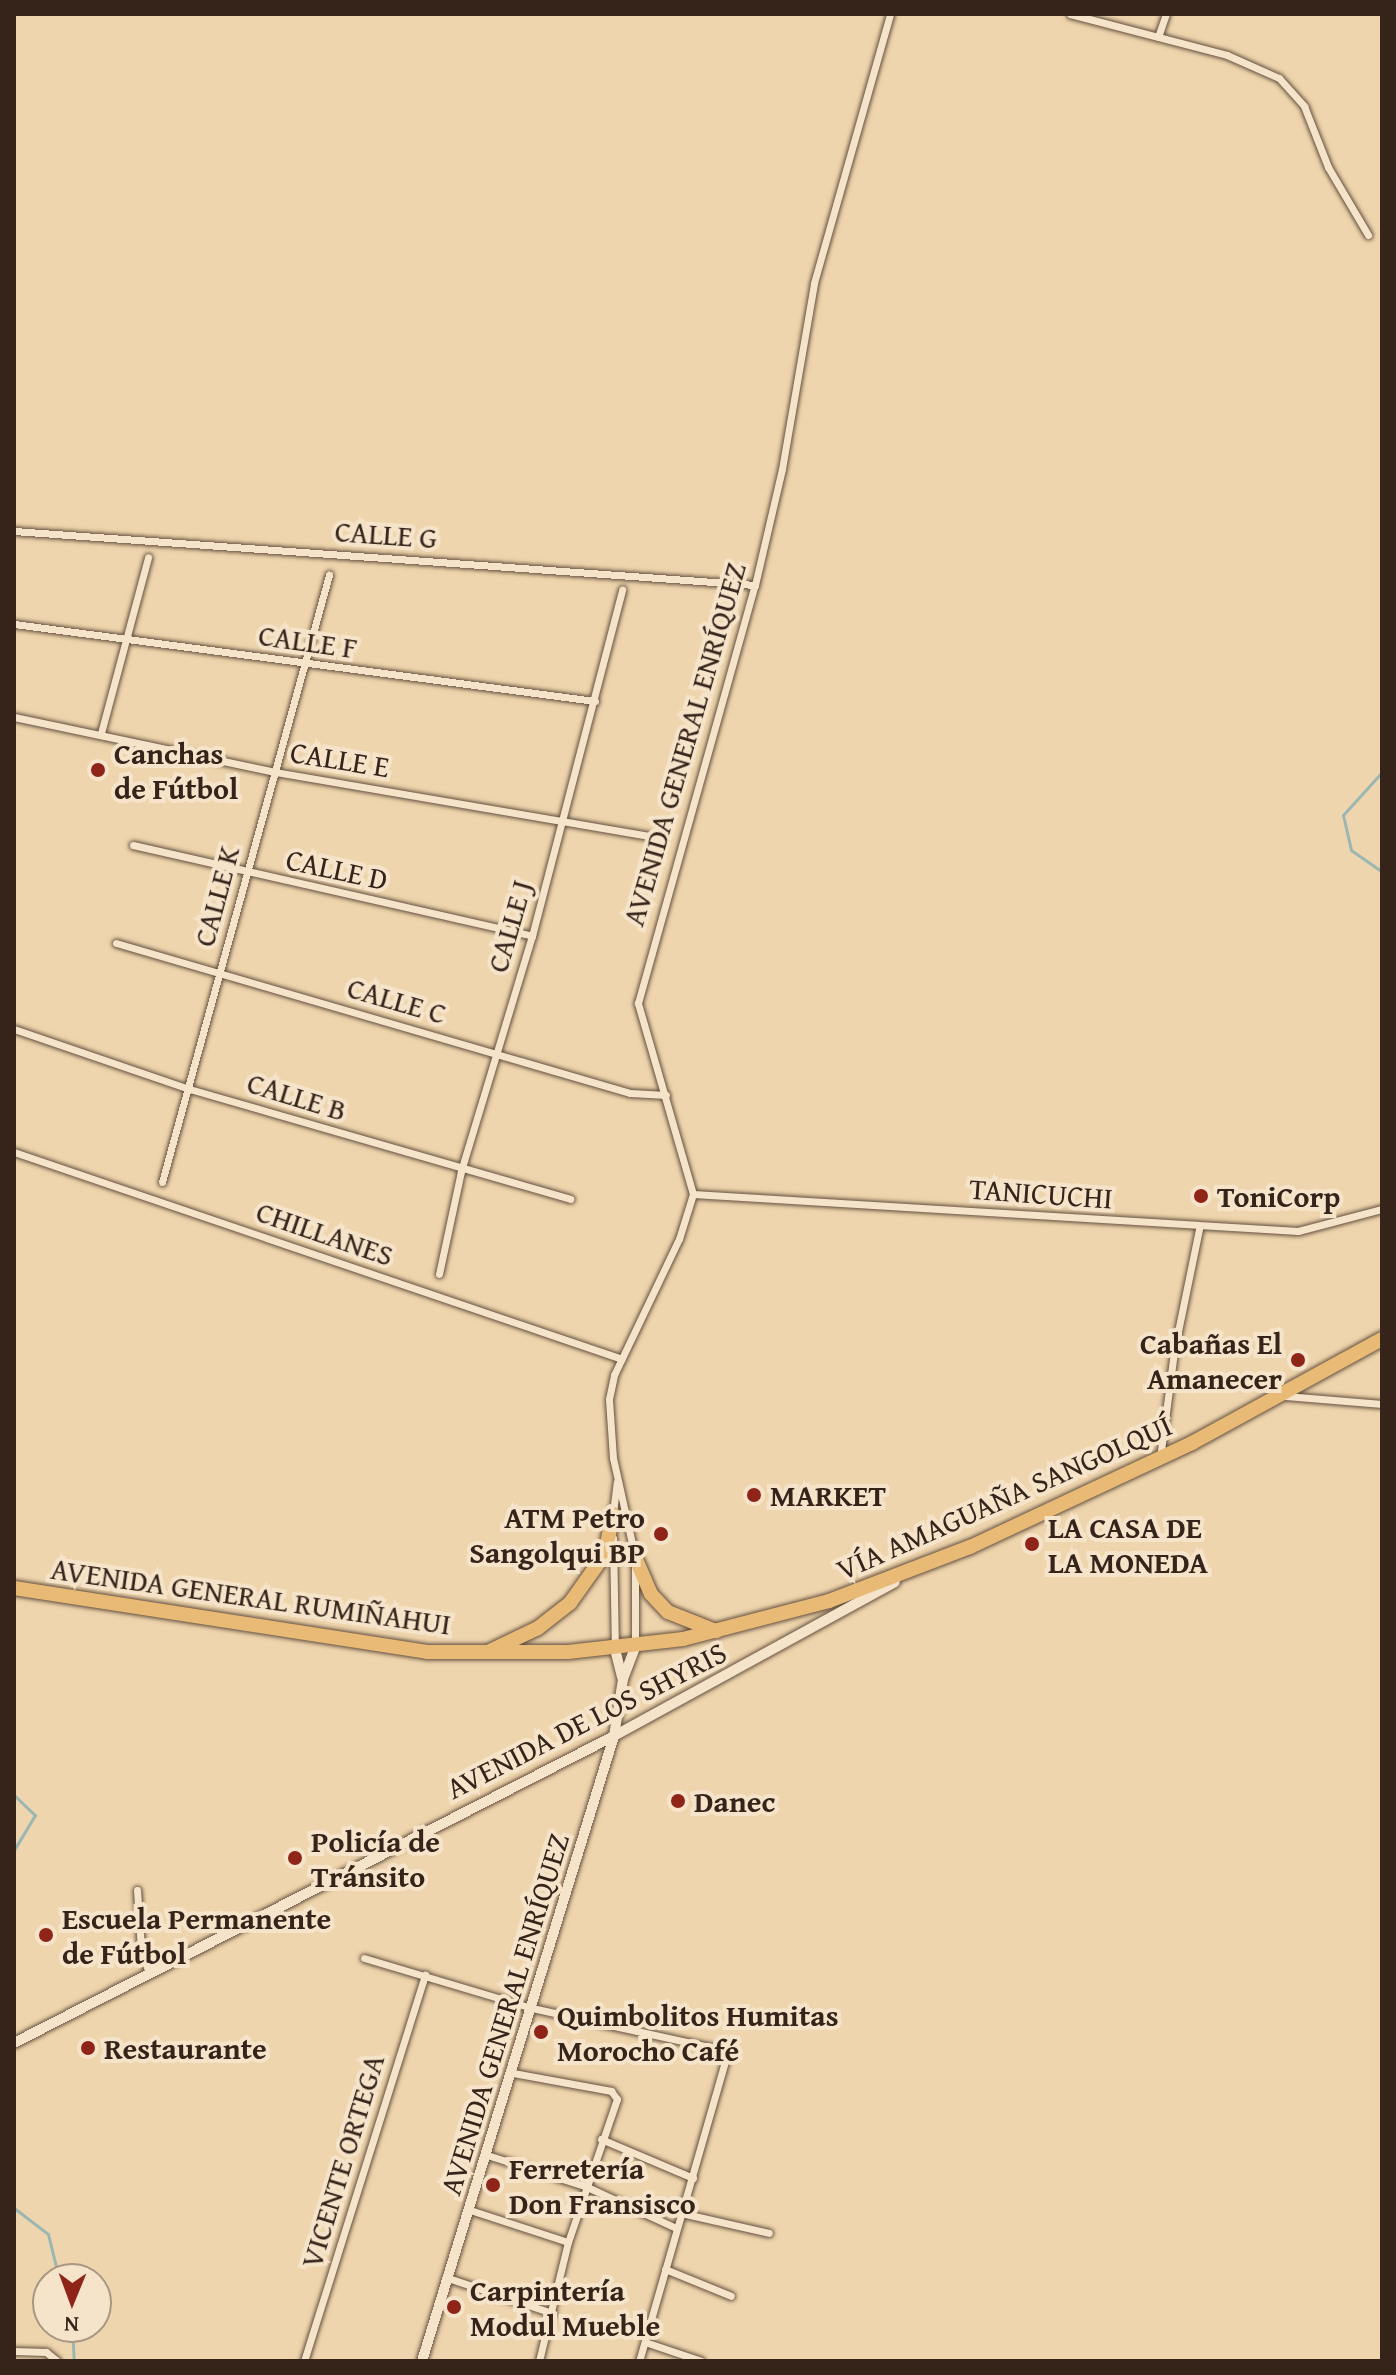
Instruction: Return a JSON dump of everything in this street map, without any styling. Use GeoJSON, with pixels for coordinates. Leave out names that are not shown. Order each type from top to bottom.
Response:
{"type":"FeatureCollection","features":[{"type":"Feature","properties":{"kind":"highway","name":"VÍA AMAGUAÑA SANGOLQUÍ"},"geometry":{"type":"LineString","coordinates":[[720,1632],[800,1611],[921,1567],[1160,1458],[1382,1339]]}},
{"type":"Feature","properties":{"kind":"highway"},"geometry":{"type":"LineString","coordinates":[[483,1654],[525,1636],[570,1603],[605,1554],[613,1514]]}},
{"type":"Feature","properties":{"kind":"highway"},"geometry":{"type":"LineString","coordinates":[[635,1557],[651,1594],[668,1612],[720,1632]]}},
{"type":"Feature","properties":{"kind":"highway","name":"AVENIDA GENERAL RUMIÑAHUI"},"geometry":{"type":"LineString","coordinates":[[14,1588],[352,1644],[483,1654],[615,1649],[720,1632]]}},
{"type":"Feature","properties":{"kind":"main road","name":"AVENIDA DE LOS SHYRIS"},"geometry":{"type":"LineString","coordinates":[[14,2043],[614,1736],[921,1567]]}},
{"type":"Feature","properties":{"kind":"main road","name":"AVENIDA GENERAL ENRÍQUEZ"},"geometry":{"type":"LineString","coordinates":[[422,2361],[513,2073],[614,1736],[623,1679],[635,1647]]}},
{"type":"Feature","properties":{"kind":"main road","name":"AVENIDA GENERAL ENRÍQUEZ"},"geometry":{"type":"LineString","coordinates":[[615,1649],[623,1679]]}},
{"type":"Feature","properties":{"kind":"street","name":"AVENIDA GENERAL ENRÍQUEZ"},"geometry":{"type":"LineString","coordinates":[[635,1647],[635,1557],[618,1476],[609,1399],[622,1359],[679,1239],[693,1194],[640,1013],[640,993],[755,585],[782,469],[814,283],[890,14]]}},
{"type":"Feature","properties":{"kind":"street"},"geometry":{"type":"LineString","coordinates":[[1073,14],[1227,55],[1293,88],[1328,167],[1368,235]]}},
{"type":"Feature","properties":{"kind":"street"},"geometry":{"type":"LineString","coordinates":[[1158,37],[1166,14]]}},
{"type":"Feature","properties":{"kind":"street","name":"CALLE G"},"geometry":{"type":"LineString","coordinates":[[14,531],[755,585]]}},
{"type":"Feature","properties":{"kind":"street"},"geometry":{"type":"LineString","coordinates":[[101,733],[148,557]]}},
{"type":"Feature","properties":{"kind":"street","name":"CALLE K"},"geometry":{"type":"LineString","coordinates":[[162,1182],[246,874],[307,666],[329,575]]}},
{"type":"Feature","properties":{"kind":"street","name":"CALLE J"},"geometry":{"type":"LineString","coordinates":[[439,1274],[461,1171],[532,936],[622,590]]}},
{"type":"Feature","properties":{"kind":"street","name":"CALLE F"},"geometry":{"type":"LineString","coordinates":[[14,624],[126,636],[307,666],[595,701]]}},
{"type":"Feature","properties":{"kind":"street","name":"CALLE E"},"geometry":{"type":"LineString","coordinates":[[14,717],[275,772],[660,838]]}},
{"type":"Feature","properties":{"kind":"street","name":"CALLE D"},"geometry":{"type":"LineString","coordinates":[[133,845],[246,874],[532,936]]}},
{"type":"Feature","properties":{"kind":"street","name":"CALLE C"},"geometry":{"type":"LineString","coordinates":[[116,943],[630,1093],[666,1095]]}},
{"type":"Feature","properties":{"kind":"street","name":"CALLE B"},"geometry":{"type":"LineString","coordinates":[[14,1029],[186,1088],[461,1171],[570,1199]]}},
{"type":"Feature","properties":{"kind":"street","name":"CHILLANES"},"geometry":{"type":"LineString","coordinates":[[14,1152],[622,1359]]}},
{"type":"Feature","properties":{"kind":"street","name":"TANICUCHI"},"geometry":{"type":"LineString","coordinates":[[693,1194],[1199,1229],[1298,1231],[1382,1209]]}},
{"type":"Feature","properties":{"kind":"street"},"geometry":{"type":"LineString","coordinates":[[1160,1458],[1199,1229]]}},
{"type":"Feature","properties":{"kind":"street"},"geometry":{"type":"LineString","coordinates":[[1279,1396],[1382,1404]]}},
{"type":"Feature","properties":{"kind":"street","name":"AVENIDA GENERAL ENRÍQUEZ"},"geometry":{"type":"LineString","coordinates":[[615,1649],[613,1514],[618,1476]]}},
{"type":"Feature","properties":{"kind":"street"},"geometry":{"type":"LineString","coordinates":[[137,1890],[141,1949],[149,1973]]}},
{"type":"Feature","properties":{"kind":"street"},"geometry":{"type":"LineString","coordinates":[[364,1958],[532,2008],[728,2051],[639,2361]]}},
{"type":"Feature","properties":{"kind":"street","name":"VICENTE ORTEGA"},"geometry":{"type":"LineString","coordinates":[[304,2361],[425,1975]]}},
{"type":"Feature","properties":{"kind":"street"},"geometry":{"type":"LineString","coordinates":[[513,2073],[611,2091],[617,2099],[568,2242],[539,2361]]}},
{"type":"Feature","properties":{"kind":"street"},"geometry":{"type":"LineString","coordinates":[[601,2139],[693,2178]]}},
{"type":"Feature","properties":{"kind":"street"},"geometry":{"type":"LineString","coordinates":[[487,2155],[585,2186],[676,2228]]}},
{"type":"Feature","properties":{"kind":"street"},"geometry":{"type":"LineString","coordinates":[[470,2210],[568,2242]]}},
{"type":"Feature","properties":{"kind":"street"},"geometry":{"type":"LineString","coordinates":[[681,2213],[769,2233]]}},
{"type":"Feature","properties":{"kind":"street"},"geometry":{"type":"LineString","coordinates":[[665,2269],[731,2296]]}},
{"type":"Feature","properties":{"kind":"street"},"geometry":{"type":"LineString","coordinates":[[448,2278],[552,2313]]}},
{"type":"Feature","properties":{"kind":"street"},"geometry":{"type":"LineString","coordinates":[[645,2342],[701,2361]]}},
{"type":"Feature","properties":{"kind":"street"},"geometry":{"type":"LineString","coordinates":[[14,2351],[46,2352],[57,2361]]}},
{"type":"Feature","properties":{"kind":"waterway"},"geometry":{"type":"LineString","coordinates":[[1382,162],[1382,181]]}},
{"type":"Feature","properties":{"kind":"waterway"},"geometry":{"type":"LineString","coordinates":[[1382,772],[1343,815],[1351,850],[1382,872]]}},
{"type":"Feature","properties":{"kind":"waterway"},"geometry":{"type":"LineString","coordinates":[[14,1795],[35,1815],[14,1850]]}},
{"type":"Feature","properties":{"kind":"waterway"},"geometry":{"type":"LineString","coordinates":[[14,2208],[48,2234],[55,2263]]}},
{"type":"Feature","properties":{"kind":"waterway"},"geometry":{"type":"LineString","coordinates":[[73,2343],[74,2361]]}},
{"type":"Feature","properties":{"kind":"place","name":"Canchas de Fútbol"},"geometry":{"type":"Point","coordinates":[98,770]}},
{"type":"Feature","properties":{"kind":"place","name":"ToniCorp"},"geometry":{"type":"Point","coordinates":[1201,1196]}},
{"type":"Feature","properties":{"kind":"place","name":"Cabañas El Amanecer"},"geometry":{"type":"Point","coordinates":[1298,1360]}},
{"type":"Feature","properties":{"kind":"place","name":"MARKET"},"geometry":{"type":"Point","coordinates":[754,1495]}},
{"type":"Feature","properties":{"kind":"place","name":"ATM Petro Sangolqui BP"},"geometry":{"type":"Point","coordinates":[661,1534]}},
{"type":"Feature","properties":{"kind":"place","name":"LA CASA DE LA MONEDA"},"geometry":{"type":"Point","coordinates":[1032,1544]}},
{"type":"Feature","properties":{"kind":"place","name":"Danec"},"geometry":{"type":"Point","coordinates":[678,1801]}},
{"type":"Feature","properties":{"kind":"place","name":"Policía de Tránsito"},"geometry":{"type":"Point","coordinates":[295,1858]}},
{"type":"Feature","properties":{"kind":"place","name":"Escuela Permanente de Fútbol"},"geometry":{"type":"Point","coordinates":[46,1935]}},
{"type":"Feature","properties":{"kind":"place","name":"Quimbolitos Humitas Morocho Café"},"geometry":{"type":"Point","coordinates":[541,2032]}},
{"type":"Feature","properties":{"kind":"place","name":"Restaurante"},"geometry":{"type":"Point","coordinates":[88,2048]}},
{"type":"Feature","properties":{"kind":"place","name":"Ferretería Don Fransisco"},"geometry":{"type":"Point","coordinates":[493,2185]}},
{"type":"Feature","properties":{"kind":"place","name":"Carpintería Modul Mueble"},"geometry":{"type":"Point","coordinates":[454,2307]}}]}
